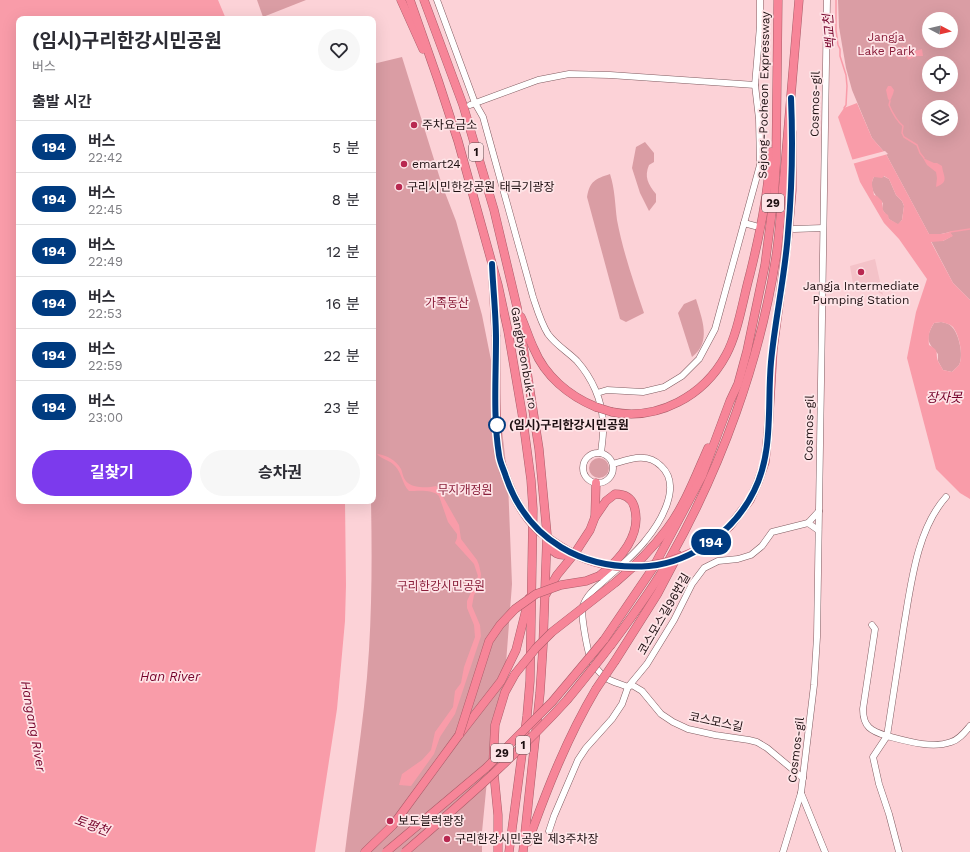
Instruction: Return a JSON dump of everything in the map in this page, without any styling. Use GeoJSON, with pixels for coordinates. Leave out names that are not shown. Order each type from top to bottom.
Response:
{"type":"FeatureCollection","features":[{"type":"Feature","properties":{"kind":"highway"},"geometry":{"type":"LineString","coordinates":[[401,0],[438,80]]}},
{"type":"Feature","properties":{"kind":"highway","name":"Gangbyeonbuk-ro"},"geometry":{"type":"LineString","coordinates":[[410,0],[438,80],[472,188],[507,325],[527,444],[533,509],[530,681],[509,852]]}},
{"type":"Feature","properties":{"kind":"highway","name":"Gangbyeonbuk-ro"},"geometry":{"type":"LineString","coordinates":[[424,0],[463,105],[494,210],[517,307],[539,449],[546,534],[545,596],[540,693],[524,852]]}},
{"type":"Feature","properties":{"kind":"highway","name":"Sejong-Pocheon Expressway"},"geometry":{"type":"LineString","coordinates":[[386,852],[486,768],[608,643],[679,522],[705,469],[738,384],[747,351],[765,264],[774,195],[778,0]]}},
{"type":"Feature","properties":{"kind":"highway","name":"Sejong-Pocheon Expressway"},"geometry":{"type":"LineString","coordinates":[[405,852],[481,785],[536,732],[566,700],[651,588],[669,560],[704,492],[736,414],[753,360],[776,257],[799,0]]}},
{"type":"Feature","properties":{"kind":"highway"},"geometry":{"type":"LineString","coordinates":[[517,307],[539,360],[552,377],[574,396],[596,407],[612,412],[649,412],[668,407],[692,394],[708,380],[726,354],[739,315],[761,223],[771,160],[774,113],[777,96]]}},
{"type":"Feature","properties":{"kind":"highway"},"geometry":{"type":"LineString","coordinates":[[492,264],[496,335],[496,419],[499,457],[511,491],[536,529],[568,551],[605,565],[636,567],[664,563],[687,555],[707,544],[730,526],[745,508],[755,490],[763,470],[766,457],[773,350],[788,235],[792,190],[793,143],[791,98]]}},
{"type":"Feature","properties":{"kind":"highway"},"geometry":{"type":"LineString","coordinates":[[498,852],[498,815],[493,764],[493,745],[495,725],[504,692],[515,674],[536,648],[552,632],[616,582],[650,551],[668,528],[683,503],[730,402]]}},
{"type":"Feature","properties":{"kind":"highway"},"geometry":{"type":"LineString","coordinates":[[524,852],[557,764],[570,736],[596,689],[658,593],[719,472],[736,414]]}},
{"type":"Feature","properties":{"kind":"highway"},"geometry":{"type":"LineString","coordinates":[[595,517],[596,483]]}},
{"type":"Feature","properties":{"kind":"highway"},"geometry":{"type":"LineString","coordinates":[[459,735],[489,641],[500,625],[515,609],[536,594],[561,585],[586,581],[599,576],[613,565],[629,543],[634,533],[636,512],[634,504],[630,498],[625,495],[615,494],[606,501],[595,517],[590,530],[575,553],[557,574],[545,596]]}},
{"type":"Feature","properties":{"kind":"highway"},"geometry":{"type":"LineString","coordinates":[[546,534],[552,551],[559,555],[565,556],[575,553]]}},
{"type":"Feature","properties":{"kind":"highway"},"geometry":{"type":"LineString","coordinates":[[366,852],[393,826],[459,735],[501,681],[516,650],[532,584]]}},
{"type":"Feature","properties":{"kind":"street"},"geometry":{"type":"LineString","coordinates":[[437,0],[472,104],[484,117],[542,323],[548,334],[561,348],[576,360],[585,371],[597,393],[604,422],[601,453]]}},
{"type":"Feature","properties":{"kind":"street"},"geometry":{"type":"LineString","coordinates":[[597,393],[607,390],[643,392],[664,387],[682,376],[699,359],[715,328],[760,165],[755,85],[760,26],[760,0]]}},
{"type":"Feature","properties":{"kind":"street","name":"Cosmos-gil"},"geometry":{"type":"LineString","coordinates":[[784,852],[801,793],[814,685],[817,637],[827,0]]}},
{"type":"Feature","properties":{"kind":"street"},"geometry":{"type":"LineString","coordinates":[[472,104],[538,80],[569,74],[610,75],[755,85]]}},
{"type":"Feature","properties":{"kind":"street"},"geometry":{"type":"LineString","coordinates":[[744,223],[755,226]]}},
{"type":"Feature","properties":{"kind":"street"},"geometry":{"type":"LineString","coordinates":[[794,229],[823,228]]}},
{"type":"Feature","properties":{"kind":"street"},"geometry":{"type":"LineString","coordinates":[[601,453],[609,457],[613,464],[613,472],[610,478],[603,482],[596,483],[588,479],[583,468],[586,460],[592,454],[601,453]]}},
{"type":"Feature","properties":{"kind":"street"},"geometry":{"type":"LineString","coordinates":[[613,464],[634,458],[644,457],[656,461],[666,470],[670,485],[670,497],[664,511],[645,541],[592,592],[582,607],[582,622],[591,661],[611,681],[628,687]]}},
{"type":"Feature","properties":{"kind":"street"},"geometry":{"type":"LineString","coordinates":[[899,852],[890,814],[878,784],[873,757],[887,736],[910,586],[923,537],[939,505],[946,497]]}},
{"type":"Feature","properties":{"kind":"street"},"geometry":{"type":"LineString","coordinates":[[818,530],[808,523],[819,510]]}},
{"type":"Feature","properties":{"kind":"street","name":"코스모스길96번길"},"geometry":{"type":"LineString","coordinates":[[549,831],[578,760],[586,748],[612,719],[622,704],[628,687],[647,664],[674,620],[692,584],[704,568],[718,561],[738,560],[751,555],[762,546],[772,532],[808,523]]}},
{"type":"Feature","properties":{"kind":"street"},"geometry":{"type":"LineString","coordinates":[[872,625],[875,630],[863,709],[863,719],[865,724],[873,731],[887,736],[911,742],[931,744],[951,742],[958,739],[970,726]]}},
{"type":"Feature","properties":{"kind":"street","name":"코스모스길"},"geometry":{"type":"LineString","coordinates":[[628,687],[632,685],[642,691],[661,714],[688,729],[757,742],[767,748],[803,778]]}},
{"type":"Feature","properties":{"kind":"street"},"geometry":{"type":"LineString","coordinates":[[801,793],[825,852]]}},
{"type":"Feature","properties":{"kind":"shaded area"},"geometry":{"type":"Polygon","coordinates":[[[875,259],[883,295],[870,287],[854,290],[850,266],[875,259]]]}},
{"type":"Feature","properties":{"kind":"green space"},"geometry":{"type":"Polygon","coordinates":[[[257,0],[306,0],[266,16],[263,16],[257,0]]]}},
{"type":"Feature","properties":{"kind":"green space","name":"Jangja Lake Park"},"geometry":{"type":"Polygon","coordinates":[[[838,0],[970,0],[970,300],[953,283],[931,241],[943,241],[952,236],[950,232],[929,234],[886,154],[872,138],[852,90],[846,68],[839,27],[838,0]]]}},
{"type":"Feature","properties":{"kind":"green space","name":"구리한강시민공원"},"geometry":{"type":"Polygon","coordinates":[[[402,57],[442,185],[456,221],[482,315],[498,395],[508,482],[512,584],[504,690],[492,729],[482,832],[482,852],[345,852],[365,700],[371,613],[371,504],[376,504],[376,63],[402,57]]]}},
{"type":"Feature","properties":{"kind":"green space"},"geometry":{"type":"Polygon","coordinates":[[[645,142],[654,153],[654,162],[649,165],[647,177],[649,184],[656,194],[656,202],[649,211],[640,193],[632,168],[636,147],[645,142]]]}},
{"type":"Feature","properties":{"kind":"green space"},"geometry":{"type":"Polygon","coordinates":[[[610,174],[622,244],[644,313],[626,322],[620,319],[587,197],[590,187],[594,181],[600,177],[610,174]]]}},
{"type":"Feature","properties":{"kind":"green space"},"geometry":{"type":"Polygon","coordinates":[[[883,176],[889,179],[896,195],[902,201],[904,206],[902,220],[898,225],[889,219],[882,209],[883,203],[877,197],[872,188],[872,181],[874,177],[883,176]]]}},
{"type":"Feature","properties":{"kind":"green space"},"geometry":{"type":"Polygon","coordinates":[[[696,299],[703,322],[704,337],[698,351],[692,357],[678,313],[684,304],[696,299]]]}},
{"type":"Feature","properties":{"kind":"green space"},"geometry":{"type":"Polygon","coordinates":[[[941,322],[948,324],[955,330],[960,345],[961,356],[959,365],[952,372],[943,370],[938,361],[938,354],[928,340],[929,332],[934,323],[941,322]]]}},
{"type":"Feature","properties":{"kind":"green space"},"geometry":{"type":"Polygon","coordinates":[[[599,458],[606,461],[609,468],[606,475],[599,478],[592,475],[589,468],[592,461],[599,458]]]}},
{"type":"Feature","properties":{"kind":"water","name":"Han River"},"geometry":{"type":"Polygon","coordinates":[[[0,0],[218,0],[225,16],[16,16],[16,504],[345,504],[345,621],[337,709],[315,852],[0,852],[0,0]]]}},
{"type":"Feature","properties":{"kind":"water"},"geometry":{"type":"Polygon","coordinates":[[[902,46],[915,51],[922,49],[923,56],[916,56],[908,60],[906,51],[902,48],[902,46]]]}},
{"type":"Feature","properties":{"kind":"water"},"geometry":{"type":"Polygon","coordinates":[[[888,86],[891,86],[894,90],[890,101],[886,90],[888,86]]]}},
{"type":"Feature","properties":{"kind":"water","name":"장자못"},"geometry":{"type":"Polygon","coordinates":[[[857,103],[872,138],[886,154],[929,234],[950,232],[953,236],[943,241],[931,242],[953,283],[970,300],[970,499],[960,493],[936,469],[907,358],[916,312],[927,279],[899,239],[884,223],[860,182],[838,117],[844,108],[857,103]],[[884,176],[882,178],[874,177],[872,184],[874,195],[882,201],[883,210],[888,215],[889,219],[898,224],[902,220],[904,206],[902,201],[896,195],[889,179],[884,176]],[[941,322],[934,323],[932,326],[929,334],[929,345],[936,350],[938,361],[943,370],[952,372],[959,365],[961,356],[960,345],[953,327],[949,324],[941,322]]]}},
{"type":"Feature","properties":{"kind":"water"},"geometry":{"type":"Polygon","coordinates":[[[923,158],[942,166],[945,178],[943,183],[936,187],[936,172],[927,165],[923,158]]]}},
{"type":"Feature","properties":{"kind":"water"},"geometry":{"type":"Polygon","coordinates":[[[377,454],[394,461],[401,469],[405,480],[411,485],[421,487],[436,486],[438,488],[459,525],[461,539],[477,560],[481,574],[480,586],[474,595],[472,606],[480,625],[481,636],[455,714],[440,737],[434,754],[411,786],[399,785],[402,774],[422,760],[431,750],[435,732],[453,707],[455,691],[461,683],[464,667],[475,637],[474,625],[467,608],[467,601],[478,576],[474,564],[455,543],[457,534],[448,522],[439,496],[429,491],[409,491],[395,466],[377,454]]]}},
{"type":"Feature","properties":{"kind":"pier"},"geometry":{"type":"Polygon","coordinates":[[[885,151],[888,154],[852,164],[851,160],[885,151]]]}},
{"type":"Feature","properties":{"kind":"waterway","name":"백교천"},"geometry":{"type":"LineString","coordinates":[[836,0],[836,30],[847,86],[846,105],[844,108]]}},
{"type":"Feature","properties":{"kind":"waterway"},"geometry":{"type":"LineString","coordinates":[[890,101],[889,105],[892,111],[903,126],[902,133],[904,137],[917,145],[924,158]]}},
{"type":"Feature","properties":{"kind":"waterway"},"geometry":{"type":"LineString","coordinates":[[950,232],[970,229]]}},
{"type":"Feature","properties":{"kind":"bus line","name":"194"},"geometry":{"type":"LineString","coordinates":[[492,264],[496,335],[496,419],[499,457],[511,491],[523,511],[536,529],[568,551],[605,565],[636,567],[652,566],[677,559],[698,550],[730,526],[740,515],[755,490],[765,462],[768,442],[770,373],[783,277],[792,190],[793,143],[791,98]]}},
{"type":"Feature","properties":{"kind":"place","name":"주차요금소"},"geometry":{"type":"Point","coordinates":[414,125]}},
{"type":"Feature","properties":{"kind":"place","name":"emart24"},"geometry":{"type":"Point","coordinates":[404,164]}},
{"type":"Feature","properties":{"kind":"place","name":"구리시민한강공원 태극기광장"},"geometry":{"type":"Point","coordinates":[399,187]}},
{"type":"Feature","properties":{"kind":"place","name":"Jangja Intermediate Pumping Station"},"geometry":{"type":"Point","coordinates":[861,272]}},
{"type":"Feature","properties":{"kind":"place","name":"(임시)구리한강시민공원"},"geometry":{"type":"Point","coordinates":[497,425]}},
{"type":"Feature","properties":{"kind":"place","name":"보도블럭광장"},"geometry":{"type":"Point","coordinates":[390,821]}},
{"type":"Feature","properties":{"kind":"place","name":"구리한강시민공원 제3주차장"},"geometry":{"type":"Point","coordinates":[447,839]}},
{"type":"Feature","properties":{"kind":"park label","name":"가족동산"},"geometry":{"type":"Point","coordinates":[447,303]}},
{"type":"Feature","properties":{"kind":"park label","name":"무지개정원"},"geometry":{"type":"Point","coordinates":[465,490]}},
{"type":"Feature","properties":{"kind":"water label","name":"Hangang River"},"geometry":{"type":"Point","coordinates":[34,726]}},
{"type":"Feature","properties":{"kind":"water label","name":"토평천"},"geometry":{"type":"Point","coordinates":[92,825]}}]}
